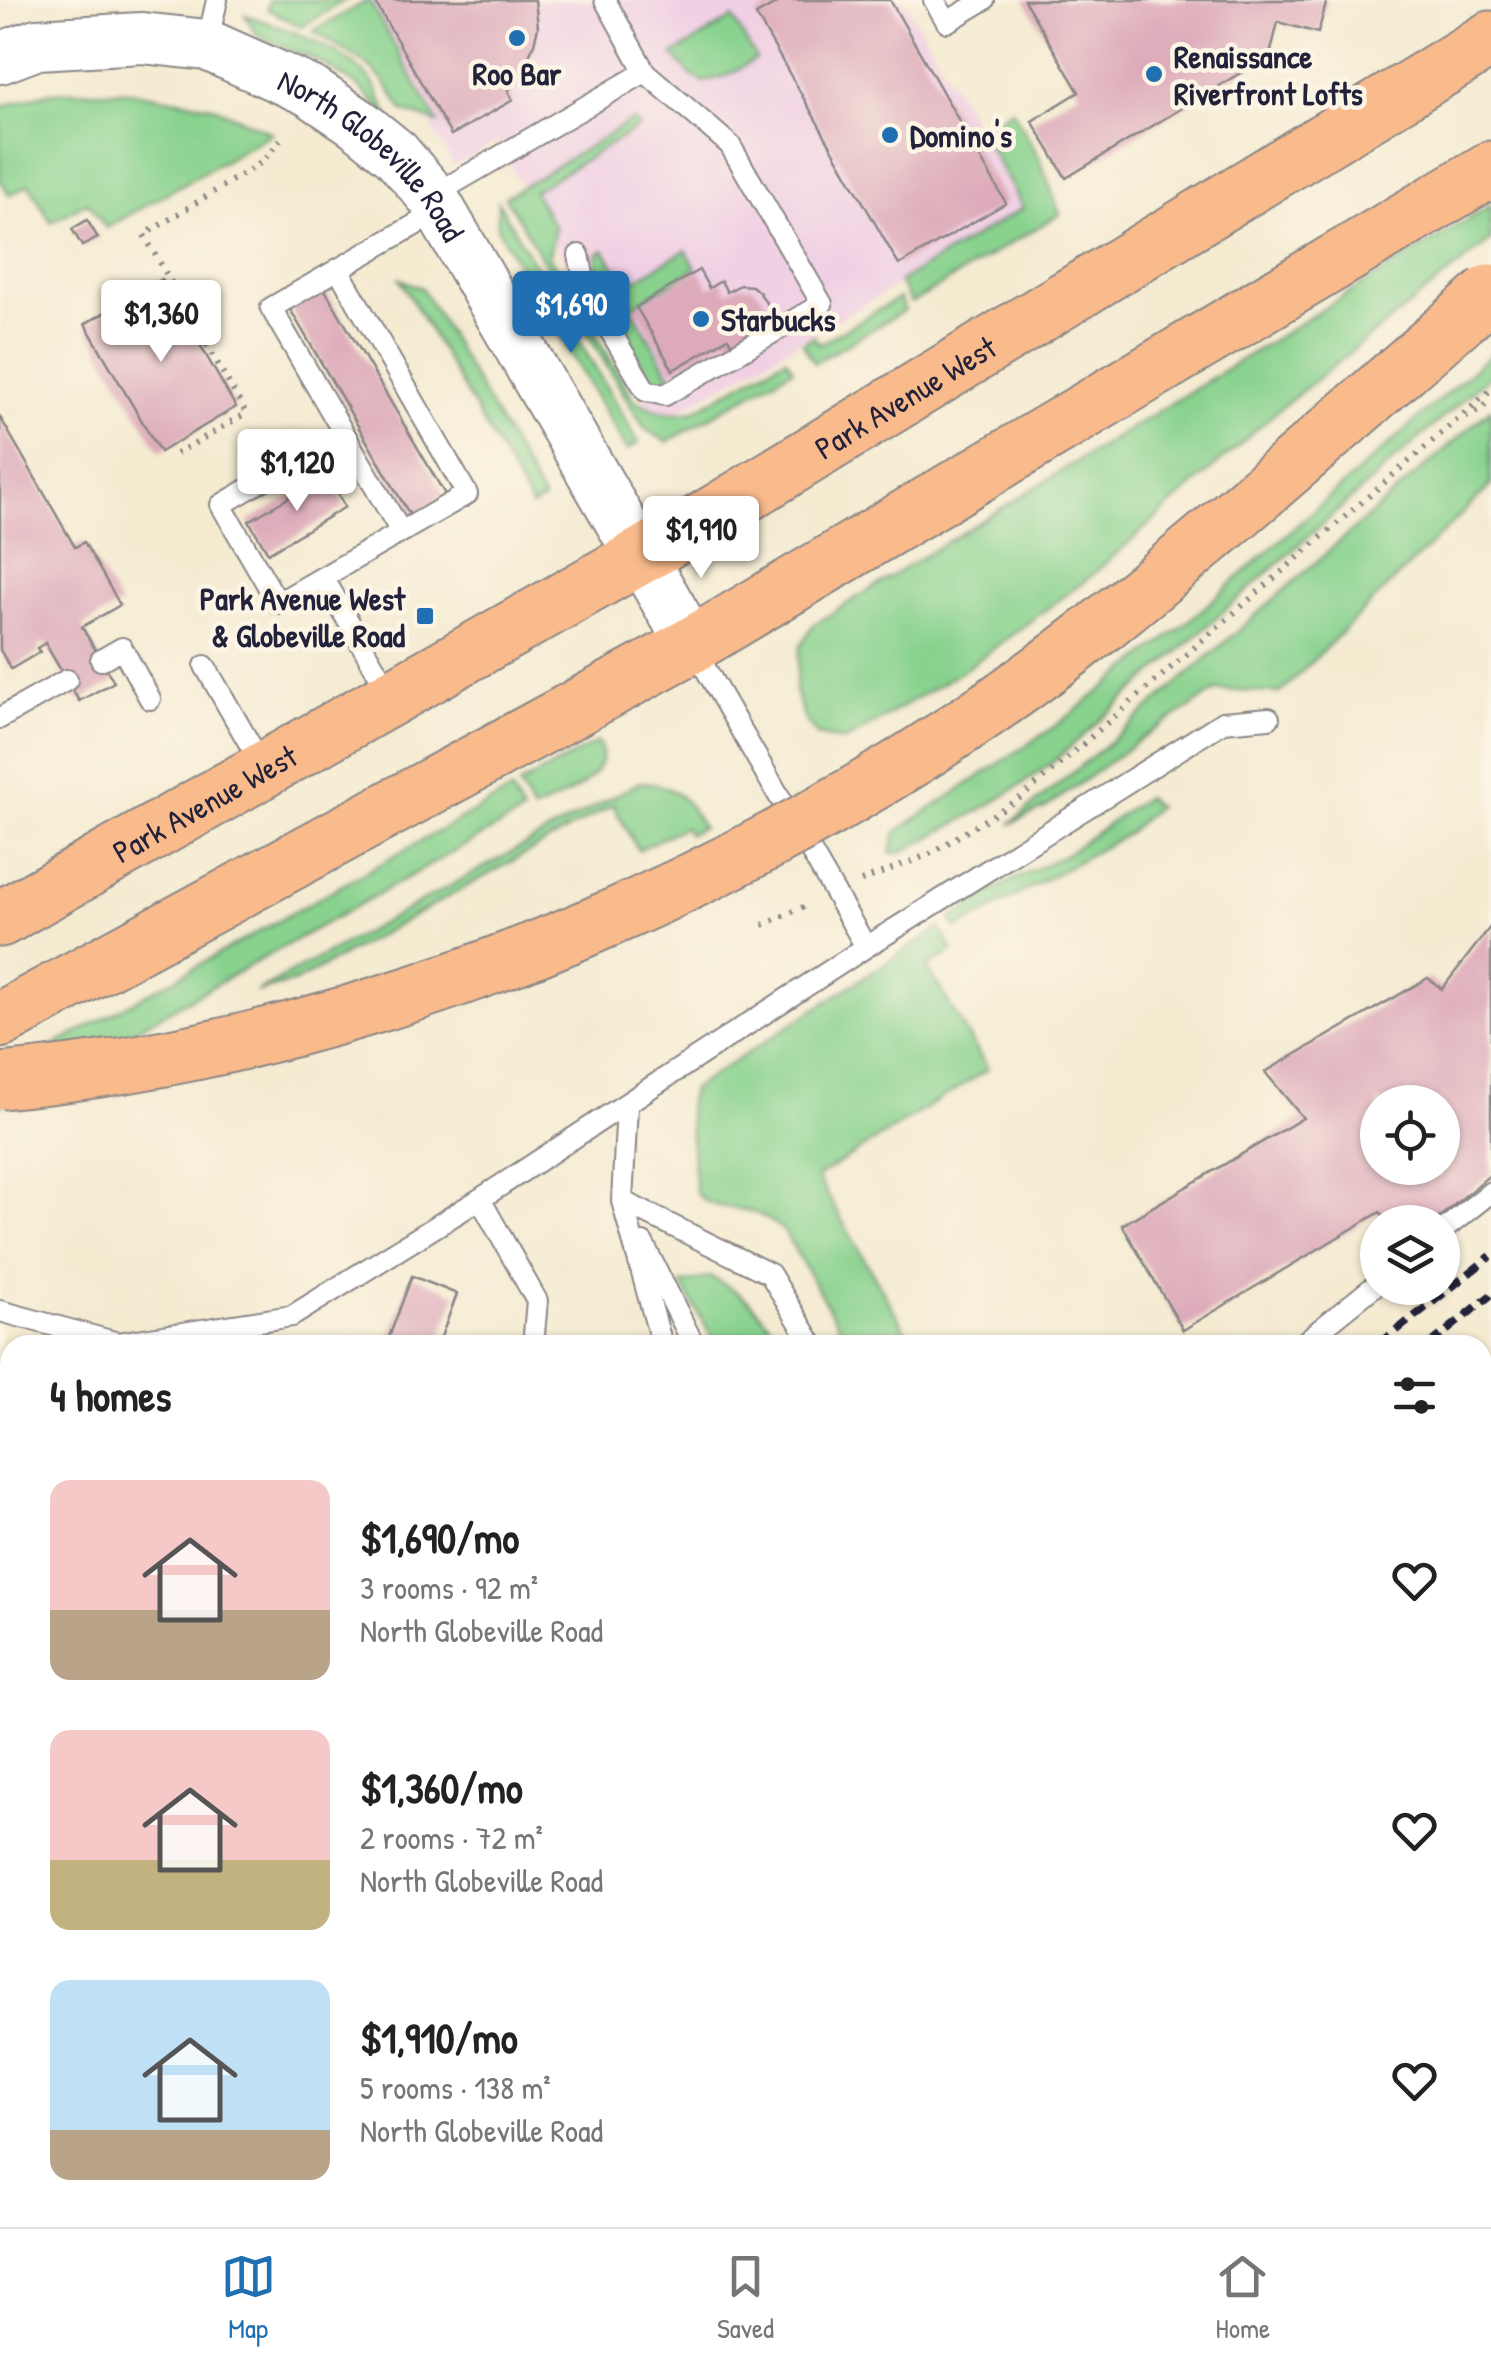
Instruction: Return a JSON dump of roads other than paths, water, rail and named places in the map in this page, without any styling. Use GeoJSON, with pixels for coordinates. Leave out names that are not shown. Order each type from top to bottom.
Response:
{"type":"FeatureCollection","features":[{"type":"Feature","properties":{"kind":"main road","name":"Park Avenue West"},"geometry":{"type":"LineString","coordinates":[[3,917],[640,557],[1491,38]]}},
{"type":"Feature","properties":{"kind":"main road"},"geometry":{"type":"LineString","coordinates":[[0,1020],[692,645],[1491,169]]}},
{"type":"Feature","properties":{"kind":"main road"},"geometry":{"type":"LineString","coordinates":[[0,1081],[136,1064],[350,1012],[595,926],[701,877],[822,813],[923,752],[1094,630],[1491,292]]}},
{"type":"Feature","properties":{"kind":"street","name":"North Globeville Road"},"geometry":{"type":"LineString","coordinates":[[0,58],[38,44],[142,38],[212,23],[396,154],[436,203],[692,645]]}},
{"type":"Feature","properties":{"kind":"lane"},"geometry":{"type":"LineString","coordinates":[[579,255],[586,290],[646,391],[664,394],[822,304],[730,145],[645,72],[605,0]]}},
{"type":"Feature","properties":{"kind":"lane"},"geometry":{"type":"LineString","coordinates":[[934,0],[947,22],[984,0]]}},
{"type":"Feature","properties":{"kind":"lane"},"geometry":{"type":"LineString","coordinates":[[400,532],[271,308],[645,72]]}},
{"type":"Feature","properties":{"kind":"lane"},"geometry":{"type":"LineString","coordinates":[[338,269],[467,494],[278,603],[221,505],[343,433]]}},
{"type":"Feature","properties":{"kind":"lane"},"geometry":{"type":"LineString","coordinates":[[323,577],[392,698]]}},
{"type":"Feature","properties":{"kind":"lane"},"geometry":{"type":"LineString","coordinates":[[692,645],[866,947]]}},
{"type":"Feature","properties":{"kind":"lane"},"geometry":{"type":"LineString","coordinates":[[102,660],[122,648],[150,699]]}},
{"type":"Feature","properties":{"kind":"lane"},"geometry":{"type":"LineString","coordinates":[[205,666],[264,770]]}},
{"type":"Feature","properties":{"kind":"lane"},"geometry":{"type":"LineString","coordinates":[[0,718],[67,680]]}},
{"type":"Feature","properties":{"kind":"lane"},"geometry":{"type":"LineString","coordinates":[[170,1335],[292,1316],[480,1200],[866,947],[1223,722],[1268,718]]}},
{"type":"Feature","properties":{"kind":"lane"},"geometry":{"type":"LineString","coordinates":[[627,1106],[622,1200],[659,1335]]}},
{"type":"Feature","properties":{"kind":"lane"},"geometry":{"type":"LineString","coordinates":[[1460,1217],[1491,1192]]}},
{"type":"Feature","properties":{"kind":"lane"},"geometry":{"type":"LineString","coordinates":[[480,1200],[537,1302],[534,1335]]}},
{"type":"Feature","properties":{"kind":"lane"},"geometry":{"type":"LineString","coordinates":[[622,1200],[689,1335]]}},
{"type":"Feature","properties":{"kind":"lane"},"geometry":{"type":"LineString","coordinates":[[622,1200],[770,1274],[807,1335]]}},
{"type":"Feature","properties":{"kind":"lane"},"geometry":{"type":"LineString","coordinates":[[1314,1335],[1360,1298]]}},
{"type":"Feature","properties":{"kind":"lane"},"geometry":{"type":"LineString","coordinates":[[0,1311],[88,1335]]}},
{"type":"Feature","properties":{"kind":"railway"},"geometry":{"type":"LineString","coordinates":[[1391,1335],[1491,1256]]}},
{"type":"Feature","properties":{"kind":"railway"},"geometry":{"type":"LineString","coordinates":[[1441,1335],[1491,1295]]}},
{"type":"Feature","properties":{"kind":"place","name":"Roo Bar"},"geometry":{"type":"Point","coordinates":[517,38]}},
{"type":"Feature","properties":{"kind":"place","name":"Renaissance Riverfront Lofts"},"geometry":{"type":"Point","coordinates":[1154,74]}},
{"type":"Feature","properties":{"kind":"place","name":"Domino's"},"geometry":{"type":"Point","coordinates":[890,135]}},
{"type":"Feature","properties":{"kind":"place","name":"Starbucks"},"geometry":{"type":"Point","coordinates":[701,319]}},
{"type":"Feature","properties":{"kind":"place","name":"Park Avenue West & Globeville Road"},"geometry":{"type":"Point","coordinates":[425,616]}}]}
